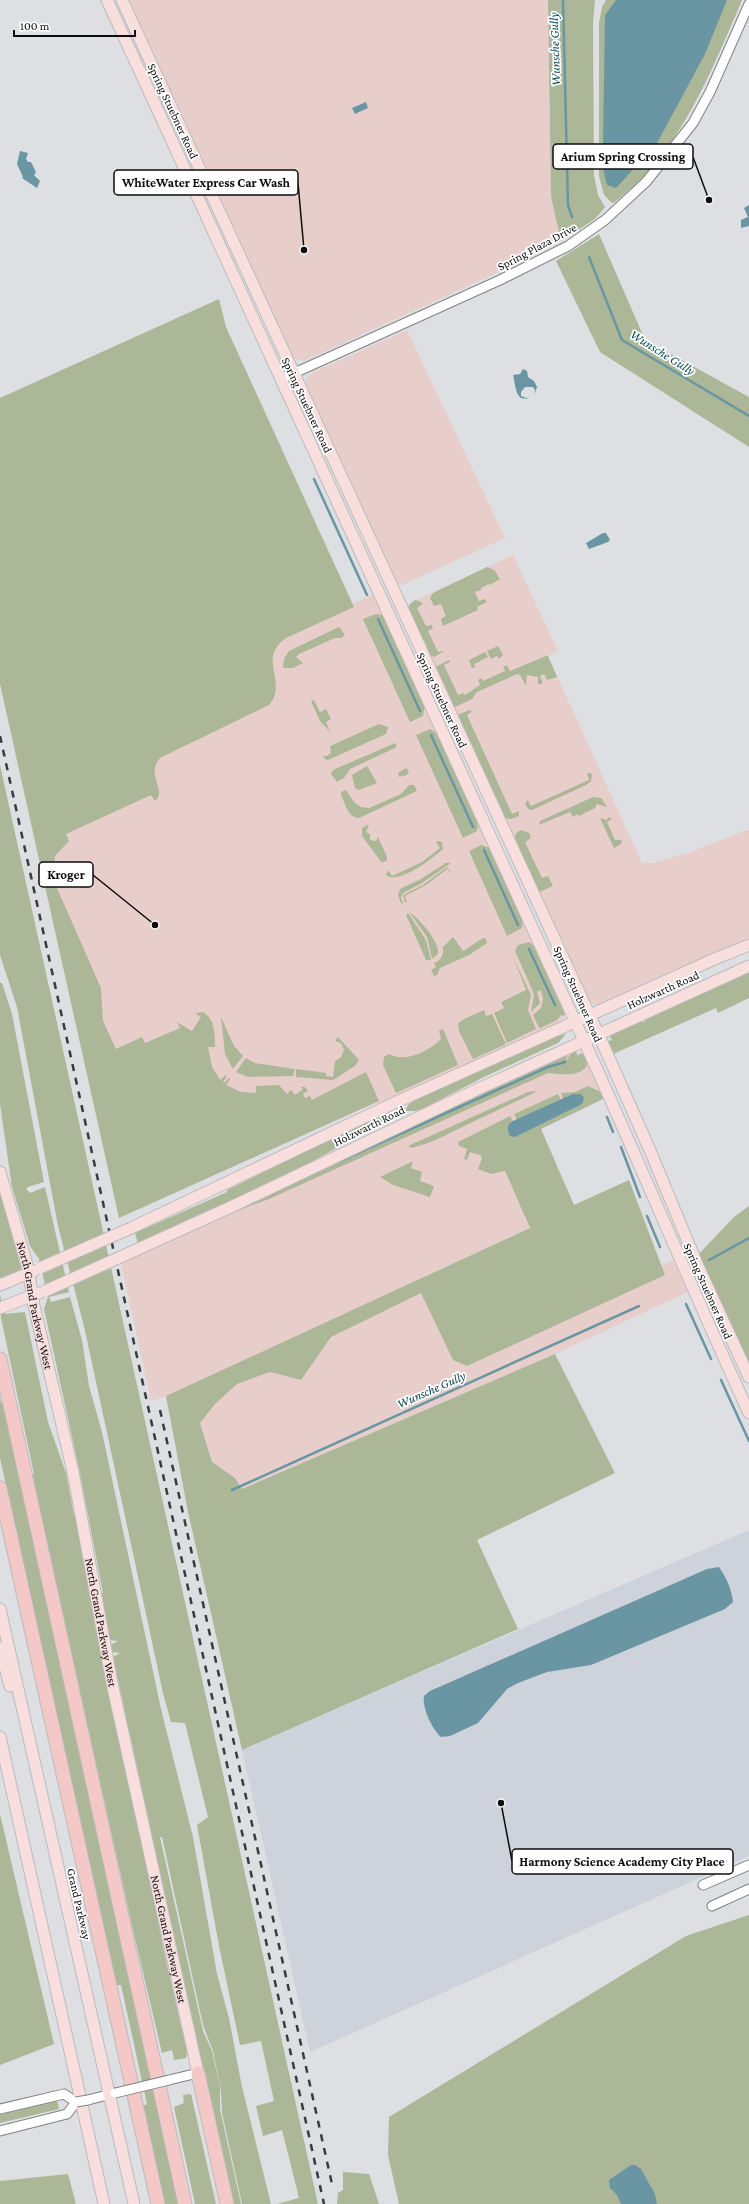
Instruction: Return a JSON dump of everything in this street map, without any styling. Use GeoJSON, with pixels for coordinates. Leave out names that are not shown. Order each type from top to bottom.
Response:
{"type":"FeatureCollection","features":[{"type":"Feature","properties":{"kind":"highway"},"geometry":{"type":"LineString","coordinates":[[0,1359],[185,2204]]}},
{"type":"Feature","properties":{"kind":"highway"},"geometry":{"type":"LineString","coordinates":[[0,1488],[158,2204]]}},
{"type":"Feature","properties":{"kind":"highway"},"geometry":{"type":"LineString","coordinates":[[198,2073],[227,2204]]}},
{"type":"Feature","properties":{"kind":"main road","name":"Spring Stuebner Road"},"geometry":{"type":"LineString","coordinates":[[108,0],[576,1021],[636,1155],[681,1265],[749,1413]]}},
{"type":"Feature","properties":{"kind":"main road","name":"Spring Stuebner Road"},"geometry":{"type":"LineString","coordinates":[[122,0],[598,1034],[649,1148],[698,1266],[749,1377]]}},
{"type":"Feature","properties":{"kind":"main road"},"geometry":{"type":"LineString","coordinates":[[215,235],[228,231]]}},
{"type":"Feature","properties":{"kind":"main road"},"geometry":{"type":"LineString","coordinates":[[383,601],[398,599]]}},
{"type":"Feature","properties":{"kind":"main road","name":"Holzwarth Road"},"geometry":{"type":"LineString","coordinates":[[0,1286],[131,1228],[385,1107],[749,945]]}},
{"type":"Feature","properties":{"kind":"main road","name":"Holzwarth Road"},"geometry":{"type":"LineString","coordinates":[[0,1308],[45,1291],[136,1250],[598,1034],[749,966]]}},
{"type":"Feature","properties":{"kind":"main road","name":"North Grand Parkway West"},"geometry":{"type":"LineString","coordinates":[[0,1172],[29,1273],[32,1296],[73,1472],[112,1683],[198,2073]]}},
{"type":"Feature","properties":{"kind":"main road"},"geometry":{"type":"LineString","coordinates":[[737,1387],[749,1381]]}},
{"type":"Feature","properties":{"kind":"main road","name":"Grand Parkway"},"geometry":{"type":"LineString","coordinates":[[0,1609],[60,1880],[113,2094],[134,2204]]}},
{"type":"Feature","properties":{"kind":"main road"},"geometry":{"type":"LineString","coordinates":[[0,1648],[60,1880]]}},
{"type":"Feature","properties":{"kind":"main road"},"geometry":{"type":"LineString","coordinates":[[0,1737],[104,2204]]}},
{"type":"Feature","properties":{"kind":"street","name":"Spring Plaza Drive"},"geometry":{"type":"LineString","coordinates":[[281,379],[508,276],[568,246],[605,220],[646,182],[692,124],[710,92],[749,4]]}},
{"type":"Feature","properties":{"kind":"street"},"geometry":{"type":"LineString","coordinates":[[703,1885],[749,1865]]}},
{"type":"Feature","properties":{"kind":"street"},"geometry":{"type":"LineString","coordinates":[[712,1906],[749,1888]]}},
{"type":"Feature","properties":{"kind":"street"},"geometry":{"type":"LineString","coordinates":[[0,2131],[67,2114],[74,2103],[198,2073]]}},
{"type":"Feature","properties":{"kind":"street"},"geometry":{"type":"LineString","coordinates":[[0,2109],[64,2094],[74,2103]]}},
{"type":"Feature","properties":{"kind":"shaded area"},"geometry":{"type":"Polygon","coordinates":[[[128,0],[548,0],[551,197],[561,241],[529,258],[304,361],[293,358],[128,0]]]}},
{"type":"Feature","properties":{"kind":"shaded area"},"geometry":{"type":"Polygon","coordinates":[[[407,330],[505,538],[402,585],[396,583],[306,390],[305,383],[308,376],[314,372],[407,330]]]}},
{"type":"Feature","properties":{"kind":"shaded area"},"geometry":{"type":"Polygon","coordinates":[[[513,555],[558,651],[548,656],[642,863],[654,863],[693,851],[749,829],[749,940],[600,1006],[589,1002],[409,614],[409,605],[411,602],[513,555]]]}},
{"type":"Feature","properties":{"kind":"shaded area"},"geometry":{"type":"Polygon","coordinates":[[[374,594],[565,1012],[564,1016],[559,1024],[377,1107],[375,1103],[119,1218],[15,753],[374,594]]]}},
{"type":"Feature","properties":{"kind":"shaded area"},"geometry":{"type":"Polygon","coordinates":[[[570,1052],[581,1053],[586,1057],[605,1098],[496,1150],[530,1228],[421,1278],[462,1360],[673,1260],[688,1292],[555,1354],[223,1497],[166,1396],[151,1401],[121,1263],[231,1213],[570,1052]]]}},
{"type":"Feature","properties":{"kind":"shaded area"},"geometry":{"type":"Polygon","coordinates":[[[749,1530],[749,1856],[310,2052],[242,1750],[749,1530]]]}},
{"type":"Feature","properties":{"kind":"green space"},"geometry":{"type":"Polygon","coordinates":[[[548,0],[595,0],[593,23],[594,176],[598,195],[605,207],[595,219],[561,241],[551,197],[548,0]]]}},
{"type":"Feature","properties":{"kind":"green space"},"geometry":{"type":"Polygon","coordinates":[[[606,0],[742,0],[704,86],[681,128],[649,171],[625,194],[612,203],[604,195],[599,176],[599,23],[602,7],[606,0]]]}},
{"type":"Feature","properties":{"kind":"green space"},"geometry":{"type":"Polygon","coordinates":[[[599,234],[645,340],[749,397],[749,447],[600,352],[556,261],[599,234]]]}},
{"type":"Feature","properties":{"kind":"green space"},"geometry":{"type":"Polygon","coordinates":[[[219,299],[226,327],[354,607],[286,638],[277,646],[273,662],[276,688],[269,705],[160,758],[156,764],[155,770],[159,792],[155,801],[151,795],[66,834],[69,841],[55,856],[53,879],[101,988],[103,1021],[116,1049],[142,1037],[145,1043],[180,1028],[177,1022],[192,1031],[201,1017],[195,1013],[202,1012],[210,1018],[214,1032],[215,1047],[208,1047],[212,1067],[220,1080],[226,1075],[227,1076],[223,1082],[224,1083],[229,1078],[230,1079],[226,1085],[241,1092],[256,1093],[256,1086],[279,1085],[287,1094],[291,1090],[295,1095],[303,1089],[301,1087],[305,1087],[308,1091],[303,1094],[305,1098],[310,1096],[312,1100],[366,1072],[379,1101],[119,1218],[0,684],[0,398],[219,299]]]}},
{"type":"Feature","properties":{"kind":"green space"},"geometry":{"type":"Polygon","coordinates":[[[487,567],[494,570],[500,579],[475,592],[479,601],[485,599],[487,602],[477,607],[478,610],[443,626],[441,619],[446,616],[441,604],[434,606],[430,598],[433,593],[487,567]]]}},
{"type":"Feature","properties":{"kind":"green space"},"geometry":{"type":"Polygon","coordinates":[[[415,600],[423,604],[417,608],[426,626],[432,625],[433,628],[428,631],[438,652],[445,651],[434,657],[428,654],[408,609],[409,605],[415,600]]]}},
{"type":"Feature","properties":{"kind":"green space"},"geometry":{"type":"Polygon","coordinates":[[[376,614],[382,615],[386,620],[425,706],[423,716],[410,722],[363,619],[376,614]]]}},
{"type":"Feature","properties":{"kind":"green space"},"geometry":{"type":"Polygon","coordinates":[[[339,627],[345,635],[341,638],[335,638],[299,654],[296,657],[303,663],[293,668],[283,668],[284,659],[289,651],[339,627]]]}},
{"type":"Feature","properties":{"kind":"green space"},"geometry":{"type":"Polygon","coordinates":[[[498,646],[503,655],[499,659],[497,656],[491,659],[487,651],[498,646]]]}},
{"type":"Feature","properties":{"kind":"green space"},"geometry":{"type":"Polygon","coordinates":[[[485,652],[488,657],[474,664],[475,667],[472,668],[469,660],[485,652]]]}},
{"type":"Feature","properties":{"kind":"green space"},"geometry":{"type":"Polygon","coordinates":[[[548,656],[557,677],[547,680],[544,674],[540,676],[543,683],[538,685],[538,677],[527,675],[526,686],[520,675],[517,674],[477,692],[472,699],[455,707],[449,701],[435,667],[449,660],[450,662],[444,665],[458,695],[463,693],[465,695],[480,685],[478,680],[481,678],[483,681],[505,671],[503,667],[507,665],[510,671],[548,656]]]}},
{"type":"Feature","properties":{"kind":"green space"},"geometry":{"type":"Polygon","coordinates":[[[314,700],[320,712],[326,709],[331,719],[326,722],[330,732],[320,721],[311,701],[314,700]]]}},
{"type":"Feature","properties":{"kind":"green space"},"geometry":{"type":"Polygon","coordinates":[[[470,710],[472,712],[467,715],[512,814],[519,811],[519,816],[511,819],[505,818],[458,721],[459,714],[470,710]]]}},
{"type":"Feature","properties":{"kind":"green space"},"geometry":{"type":"Polygon","coordinates":[[[379,724],[388,727],[386,734],[328,760],[323,756],[327,756],[331,753],[330,746],[379,724]]]}},
{"type":"Feature","properties":{"kind":"green space"},"geometry":{"type":"Polygon","coordinates":[[[430,729],[439,735],[478,822],[477,831],[463,838],[416,735],[430,729]]]}},
{"type":"Feature","properties":{"kind":"green space"},"geometry":{"type":"Polygon","coordinates":[[[395,743],[397,746],[395,748],[350,769],[344,778],[337,782],[331,774],[333,770],[395,743]]]}},
{"type":"Feature","properties":{"kind":"green space"},"geometry":{"type":"Polygon","coordinates":[[[0,765],[318,2204],[277,2204],[299,2198],[282,2130],[263,2136],[256,2106],[274,2101],[261,2041],[240,2045],[219,1946],[197,1825],[208,1817],[185,1723],[171,1722],[163,1693],[84,1326],[58,1226],[17,1007],[0,955],[0,765]]]}},
{"type":"Feature","properties":{"kind":"green space"},"geometry":{"type":"Polygon","coordinates":[[[367,766],[377,783],[359,790],[355,788],[352,775],[367,766]]]}},
{"type":"Feature","properties":{"kind":"green space"},"geometry":{"type":"Polygon","coordinates":[[[406,768],[409,771],[407,775],[399,777],[398,773],[406,768]]]}},
{"type":"Feature","properties":{"kind":"green space"},"geometry":{"type":"Polygon","coordinates":[[[587,773],[591,773],[592,775],[591,781],[586,785],[532,810],[528,809],[525,803],[528,800],[531,806],[589,780],[587,773]]]}},
{"type":"Feature","properties":{"kind":"green space"},"geometry":{"type":"Polygon","coordinates":[[[409,785],[414,785],[417,791],[359,818],[352,816],[341,795],[341,792],[346,790],[354,802],[361,807],[369,808],[401,794],[409,785]]]}},
{"type":"Feature","properties":{"kind":"green space"},"geometry":{"type":"Polygon","coordinates":[[[593,797],[601,798],[607,807],[597,804],[595,808],[579,816],[578,814],[573,817],[570,812],[539,825],[540,821],[593,797]]]}},
{"type":"Feature","properties":{"kind":"green space"},"geometry":{"type":"Polygon","coordinates":[[[608,817],[612,819],[607,822],[615,840],[622,840],[621,844],[614,848],[600,818],[607,820],[608,817]]]}},
{"type":"Feature","properties":{"kind":"green space"},"geometry":{"type":"Polygon","coordinates":[[[369,824],[366,832],[370,834],[370,840],[376,841],[378,837],[387,857],[387,860],[382,863],[362,836],[362,828],[369,824]]]}},
{"type":"Feature","properties":{"kind":"green space"},"geometry":{"type":"Polygon","coordinates":[[[521,830],[529,833],[531,838],[525,842],[542,878],[548,876],[553,886],[537,893],[514,840],[517,832],[521,830]]]}},
{"type":"Feature","properties":{"kind":"green space"},"geometry":{"type":"Polygon","coordinates":[[[436,842],[442,842],[443,849],[424,864],[407,874],[392,877],[386,875],[388,870],[392,876],[422,862],[440,848],[436,842]]]}},
{"type":"Feature","properties":{"kind":"green space"},"geometry":{"type":"Polygon","coordinates":[[[481,845],[490,848],[523,918],[522,928],[507,936],[469,851],[481,845]]]}},
{"type":"Feature","properties":{"kind":"green space"},"geometry":{"type":"Polygon","coordinates":[[[446,863],[451,863],[422,883],[403,893],[401,897],[403,904],[401,903],[398,895],[400,889],[421,879],[446,863]]]}},
{"type":"Feature","properties":{"kind":"green space"},"geometry":{"type":"Polygon","coordinates":[[[447,867],[452,874],[447,869],[426,885],[405,896],[407,902],[405,903],[403,895],[423,885],[447,867]]]}},
{"type":"Feature","properties":{"kind":"green space"},"geometry":{"type":"Polygon","coordinates":[[[409,912],[418,919],[433,937],[438,949],[438,954],[432,959],[427,937],[409,912]]]}},
{"type":"Feature","properties":{"kind":"green space"},"geometry":{"type":"Polygon","coordinates":[[[408,913],[426,940],[431,960],[426,960],[406,915],[408,913]]]}},
{"type":"Feature","properties":{"kind":"green space"},"geometry":{"type":"Polygon","coordinates":[[[453,937],[463,951],[483,938],[486,939],[487,943],[469,955],[440,968],[437,975],[434,976],[431,970],[436,967],[434,963],[440,959],[443,952],[443,947],[453,937]]]}},
{"type":"Feature","properties":{"kind":"green space"},"geometry":{"type":"Polygon","coordinates":[[[529,942],[537,948],[565,1012],[564,1016],[561,1015],[557,1020],[541,1028],[539,1028],[533,1015],[541,1008],[543,1001],[542,994],[540,990],[537,992],[540,1003],[531,1012],[534,994],[515,951],[518,945],[529,942]]]}},
{"type":"Feature","properties":{"kind":"green space"},"geometry":{"type":"Polygon","coordinates":[[[513,957],[531,995],[528,1010],[536,1029],[507,1043],[494,1013],[504,1008],[501,1002],[526,990],[513,957]]]}},
{"type":"Feature","properties":{"kind":"green space"},"geometry":{"type":"Polygon","coordinates":[[[749,972],[749,998],[718,1013],[716,1008],[611,1055],[608,1041],[612,1040],[610,1037],[612,1034],[641,1021],[644,1022],[648,1018],[749,972]]]}},
{"type":"Feature","properties":{"kind":"green space"},"geometry":{"type":"Polygon","coordinates":[[[0,983],[2,983],[12,1014],[44,1182],[26,1189],[30,1193],[45,1187],[69,1292],[49,1297],[51,1302],[70,1297],[82,1340],[89,1386],[102,1432],[161,1709],[193,1837],[217,1974],[229,2018],[242,2087],[271,2204],[242,2204],[222,2113],[221,2091],[213,2051],[203,2025],[162,1837],[160,1837],[203,2031],[212,2051],[220,2087],[220,2109],[241,2204],[233,2204],[113,1657],[120,1653],[112,1652],[110,1645],[118,1641],[109,1640],[101,1594],[103,1593],[80,1473],[44,1309],[48,1297],[39,1259],[30,1246],[12,1187],[0,1104],[0,983]]]}},
{"type":"Feature","properties":{"kind":"green space"},"geometry":{"type":"Polygon","coordinates":[[[484,1010],[486,1016],[492,1014],[506,1044],[473,1059],[459,1031],[458,1024],[462,1020],[484,1010]]]}},
{"type":"Feature","properties":{"kind":"green space"},"geometry":{"type":"Polygon","coordinates":[[[221,1017],[234,1046],[243,1056],[233,1069],[225,1054],[221,1017]]]}},
{"type":"Feature","properties":{"kind":"green space"},"geometry":{"type":"Polygon","coordinates":[[[442,1029],[458,1065],[396,1093],[383,1065],[384,1057],[389,1054],[403,1057],[410,1056],[424,1051],[441,1039],[439,1031],[442,1029]]]}},
{"type":"Feature","properties":{"kind":"green space"},"geometry":{"type":"Polygon","coordinates":[[[566,1034],[558,1043],[484,1077],[426,1107],[416,1111],[405,1111],[408,1105],[418,1098],[551,1038],[566,1034]]]}},
{"type":"Feature","properties":{"kind":"green space"},"geometry":{"type":"Polygon","coordinates":[[[338,1037],[359,1060],[355,1066],[333,1080],[296,1077],[296,1069],[326,1073],[326,1076],[333,1077],[335,1061],[341,1057],[344,1050],[341,1043],[335,1041],[338,1037]]]}},
{"type":"Feature","properties":{"kind":"green space"},"geometry":{"type":"Polygon","coordinates":[[[572,1052],[576,1052],[578,1056],[581,1053],[586,1057],[587,1066],[583,1070],[574,1074],[548,1073],[269,1199],[231,1213],[568,1053],[566,1061],[572,1052]]]}},
{"type":"Feature","properties":{"kind":"green space"},"geometry":{"type":"Polygon","coordinates":[[[246,1058],[255,1063],[295,1069],[293,1076],[248,1077],[236,1072],[246,1058]]]}},
{"type":"Feature","properties":{"kind":"green space"},"geometry":{"type":"Polygon","coordinates":[[[588,1086],[603,1093],[605,1098],[541,1129],[574,1205],[629,1180],[665,1275],[467,1366],[453,1360],[421,1293],[331,1337],[301,1380],[270,1372],[237,1384],[215,1404],[200,1423],[212,1462],[235,1478],[242,1489],[555,1354],[615,1473],[477,1540],[518,1629],[242,1750],[188,1512],[166,1396],[530,1228],[505,1171],[491,1174],[478,1169],[482,1158],[480,1155],[470,1152],[467,1160],[464,1159],[467,1149],[459,1146],[458,1142],[510,1116],[514,1122],[517,1121],[514,1114],[558,1094],[561,1100],[563,1099],[561,1093],[575,1092],[588,1086]]]}},
{"type":"Feature","properties":{"kind":"green space"},"geometry":{"type":"Polygon","coordinates":[[[538,1091],[431,1142],[412,1148],[408,1146],[528,1092],[538,1091]]]}},
{"type":"Feature","properties":{"kind":"green space"},"geometry":{"type":"Polygon","coordinates":[[[384,1117],[385,1120],[376,1126],[304,1166],[138,1244],[135,1233],[227,1192],[227,1190],[373,1119],[384,1117]]]}},
{"type":"Feature","properties":{"kind":"green space"},"geometry":{"type":"Polygon","coordinates":[[[413,1161],[411,1168],[422,1172],[420,1181],[434,1186],[430,1197],[393,1185],[380,1177],[413,1161]]]}},
{"type":"Feature","properties":{"kind":"green space"},"geometry":{"type":"Polygon","coordinates":[[[0,1190],[21,1268],[19,1271],[0,1278],[0,1190]]]}},
{"type":"Feature","properties":{"kind":"green space"},"geometry":{"type":"Polygon","coordinates":[[[749,1206],[749,1368],[697,1256],[734,1217],[749,1206]]]}},
{"type":"Feature","properties":{"kind":"green space"},"geometry":{"type":"Polygon","coordinates":[[[0,1295],[5,1314],[25,1312],[48,1422],[66,1473],[74,1515],[76,1515],[164,1951],[187,2052],[186,2058],[174,2060],[172,2050],[162,2053],[133,1930],[32,1475],[34,1474],[1,1318],[0,1295]]]}},
{"type":"Feature","properties":{"kind":"green space"},"geometry":{"type":"Polygon","coordinates":[[[0,1397],[1,1403],[3,1403],[175,2190],[177,2190],[180,2204],[165,2204],[142,2106],[147,2104],[121,1985],[116,1985],[0,1458],[0,1397]]]}},
{"type":"Feature","properties":{"kind":"green space"},"geometry":{"type":"Polygon","coordinates":[[[0,1814],[54,2044],[0,2065],[0,1814]]]}},
{"type":"Feature","properties":{"kind":"green space"},"geometry":{"type":"Polygon","coordinates":[[[749,1915],[749,2204],[399,2204],[388,2155],[389,2117],[686,1936],[749,1915]]]}},
{"type":"Feature","properties":{"kind":"green space"},"geometry":{"type":"Polygon","coordinates":[[[191,2094],[216,2204],[195,2204],[174,2107],[184,2103],[183,2095],[191,2094]]]}},
{"type":"Feature","properties":{"kind":"green space"},"geometry":{"type":"Polygon","coordinates":[[[57,2100],[59,2109],[0,2123],[0,2114],[57,2100]]]}},
{"type":"Feature","properties":{"kind":"green space"},"geometry":{"type":"Polygon","coordinates":[[[343,2172],[369,2174],[379,2204],[337,2204],[338,2193],[343,2190],[343,2172]]]}},
{"type":"Feature","properties":{"kind":"green space"},"geometry":{"type":"Polygon","coordinates":[[[68,2174],[76,2204],[0,2204],[0,2181],[68,2174]]]}},
{"type":"Feature","properties":{"kind":"water"},"geometry":{"type":"Polygon","coordinates":[[[616,0],[727,0],[705,54],[656,145],[616,188],[607,185],[604,173],[603,145],[605,15],[616,0]]]}},
{"type":"Feature","properties":{"kind":"water"},"geometry":{"type":"Polygon","coordinates":[[[366,102],[368,108],[355,114],[352,108],[366,102]]]}},
{"type":"Feature","properties":{"kind":"water"},"geometry":{"type":"Polygon","coordinates":[[[20,151],[28,153],[26,159],[28,162],[31,162],[36,172],[34,175],[40,181],[37,188],[22,178],[23,177],[17,164],[20,151]]]}},
{"type":"Feature","properties":{"kind":"water"},"geometry":{"type":"Polygon","coordinates":[[[749,205],[749,226],[741,228],[741,220],[748,217],[744,208],[749,205]]]}},
{"type":"Feature","properties":{"kind":"water"},"geometry":{"type":"Polygon","coordinates":[[[523,369],[527,371],[528,377],[534,381],[537,387],[534,395],[535,390],[533,387],[525,387],[521,392],[521,396],[529,399],[521,398],[516,391],[513,375],[520,374],[523,369]]]}},
{"type":"Feature","properties":{"kind":"water"},"geometry":{"type":"Polygon","coordinates":[[[603,533],[606,533],[610,540],[589,549],[586,543],[603,533]]]}},
{"type":"Feature","properties":{"kind":"water"},"geometry":{"type":"Polygon","coordinates":[[[573,1094],[581,1094],[584,1098],[582,1104],[515,1137],[510,1136],[508,1125],[513,1121],[573,1094]]]}},
{"type":"Feature","properties":{"kind":"water"},"geometry":{"type":"Polygon","coordinates":[[[719,1567],[728,1584],[733,1602],[725,1609],[591,1665],[547,1672],[518,1683],[507,1689],[478,1723],[450,1736],[441,1737],[431,1724],[426,1712],[424,1701],[424,1696],[430,1691],[707,1569],[719,1567]]]}},
{"type":"Feature","properties":{"kind":"water"},"geometry":{"type":"Polygon","coordinates":[[[631,2165],[635,2165],[641,2169],[655,2194],[657,2204],[621,2204],[617,2195],[610,2188],[609,2180],[631,2165]]]}},
{"type":"Feature","properties":{"kind":"waterway","name":"Wunsche Gully"},"geometry":{"type":"LineString","coordinates":[[563,0],[568,205],[572,217]]}},
{"type":"Feature","properties":{"kind":"waterway","name":"Wunsche Gully"},"geometry":{"type":"LineString","coordinates":[[589,257],[622,340],[749,416]]}},
{"type":"Feature","properties":{"kind":"waterway"},"geometry":{"type":"LineString","coordinates":[[314,479],[367,595]]}},
{"type":"Feature","properties":{"kind":"waterway"},"geometry":{"type":"LineString","coordinates":[[378,619],[420,711]]}},
{"type":"Feature","properties":{"kind":"waterway"},"geometry":{"type":"LineString","coordinates":[[431,735],[473,827]]}},
{"type":"Feature","properties":{"kind":"waterway"},"geometry":{"type":"LineString","coordinates":[[484,850],[518,925]]}},
{"type":"Feature","properties":{"kind":"waterway"},"geometry":{"type":"LineString","coordinates":[[529,949],[555,1005]]}},
{"type":"Feature","properties":{"kind":"waterway"},"geometry":{"type":"LineString","coordinates":[[340,1161],[548,1067],[565,1062]]}},
{"type":"Feature","properties":{"kind":"waterway"},"geometry":{"type":"LineString","coordinates":[[607,1117],[613,1132]]}},
{"type":"Feature","properties":{"kind":"waterway"},"geometry":{"type":"LineString","coordinates":[[621,1147],[640,1197]]}},
{"type":"Feature","properties":{"kind":"waterway"},"geometry":{"type":"LineString","coordinates":[[647,1216],[660,1247]]}},
{"type":"Feature","properties":{"kind":"waterway","name":"Wunsche Gully"},"geometry":{"type":"LineString","coordinates":[[709,1260],[749,1238]]}},
{"type":"Feature","properties":{"kind":"waterway"},"geometry":{"type":"LineString","coordinates":[[686,1304],[711,1359]]}},
{"type":"Feature","properties":{"kind":"waterway","name":"Wunsche Gully"},"geometry":{"type":"LineString","coordinates":[[232,1490],[639,1306]]}},
{"type":"Feature","properties":{"kind":"waterway"},"geometry":{"type":"LineString","coordinates":[[721,1380],[749,1441]]}},
{"type":"Feature","properties":{"kind":"railway"},"geometry":{"type":"LineString","coordinates":[[0,736],[324,2204]]}},
{"type":"Feature","properties":{"kind":"railway"},"geometry":{"type":"LineString","coordinates":[[160,1410],[332,2184]]}},
{"type":"Feature","properties":{"kind":"place","name":"Arium Spring Crossing"},"geometry":{"type":"Point","coordinates":[709,200]}},
{"type":"Feature","properties":{"kind":"place","name":"WhiteWater Express Car Wash"},"geometry":{"type":"Point","coordinates":[304,250]}},
{"type":"Feature","properties":{"kind":"place","name":"Kroger"},"geometry":{"type":"Point","coordinates":[155,925]}},
{"type":"Feature","properties":{"kind":"place","name":"Harmony Science Academy City Place"},"geometry":{"type":"Point","coordinates":[501,1803]}}]}
